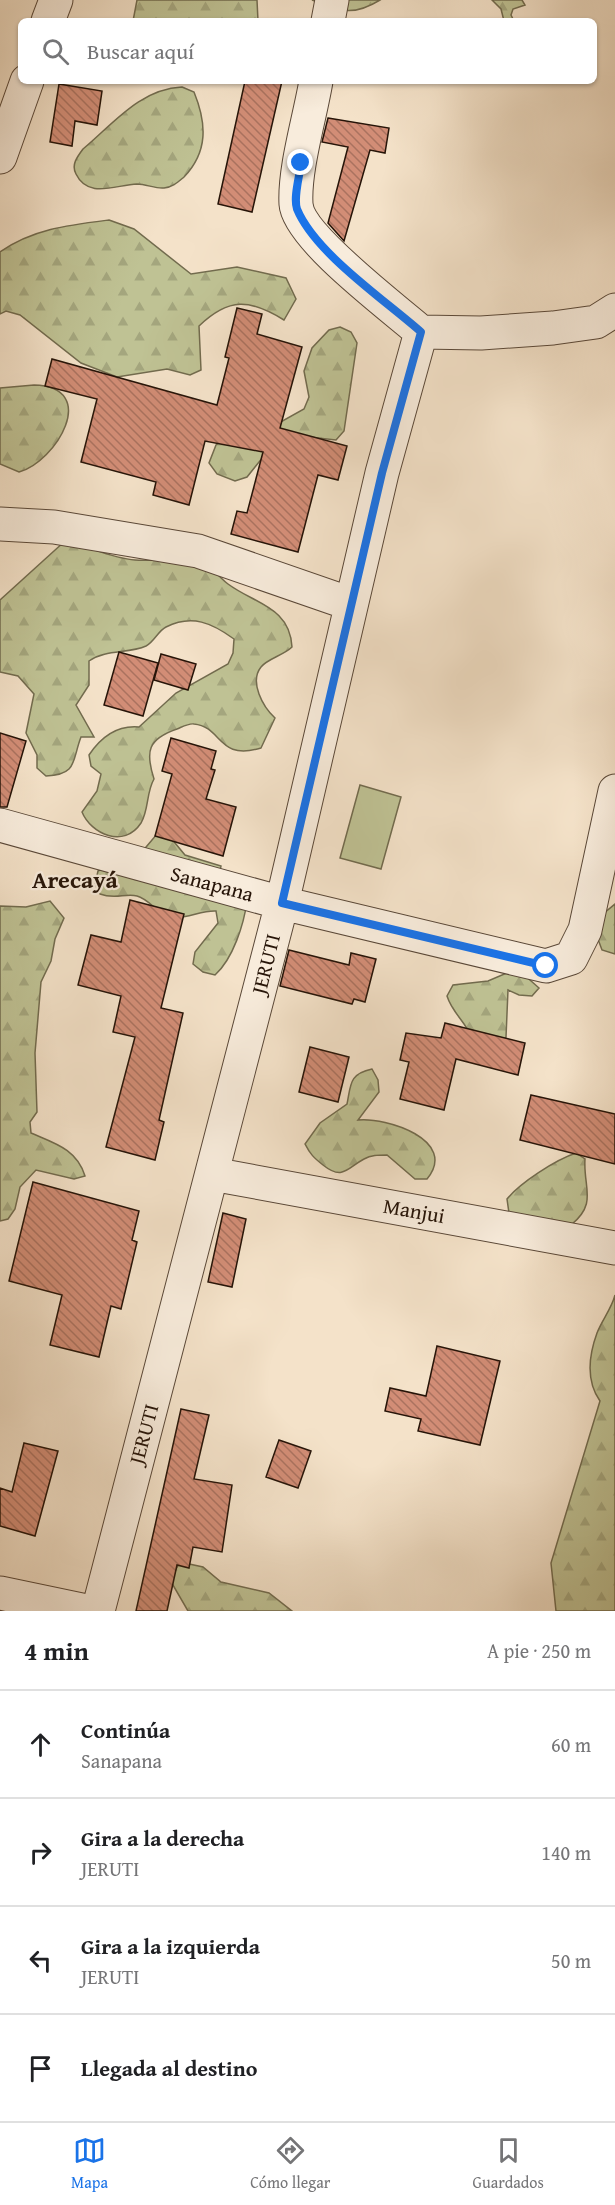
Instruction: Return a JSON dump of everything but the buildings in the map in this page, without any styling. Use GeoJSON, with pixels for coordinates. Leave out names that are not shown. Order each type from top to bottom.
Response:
{"type":"FeatureCollection","features":[{"type":"Feature","properties":{"kind":"street"},"geometry":{"type":"LineString","coordinates":[[49,18],[56,0]]}},
{"type":"Feature","properties":{"kind":"street"},"geometry":{"type":"LineString","coordinates":[[329,18],[332,0]]}},
{"type":"Feature","properties":{"kind":"street"},"geometry":{"type":"LineString","coordinates":[[0,157],[26,84]]}},
{"type":"Feature","properties":{"kind":"street"},"geometry":{"type":"LineString","coordinates":[[315,84],[301,163],[296,207],[313,235],[342,267],[421,332],[481,333],[553,328],[596,322],[615,310]]}},
{"type":"Feature","properties":{"kind":"street","name":"JERUTI"},"geometry":{"type":"LineString","coordinates":[[98,1611],[282,903],[382,473],[421,332]]}},
{"type":"Feature","properties":{"kind":"street"},"geometry":{"type":"LineString","coordinates":[[0,524],[54,527],[198,551],[351,604]]}},
{"type":"Feature","properties":{"kind":"street","name":"Sanapana"},"geometry":{"type":"LineString","coordinates":[[0,825],[282,903],[546,966],[571,958],[585,930],[615,791]]}},
{"type":"Feature","properties":{"kind":"street","name":"Manjui"},"geometry":{"type":"LineString","coordinates":[[212,1174],[615,1248]]}},
{"type":"Feature","properties":{"kind":"street"},"geometry":{"type":"LineString","coordinates":[[0,1593],[86,1611]]}},
{"type":"Feature","properties":{"kind":"green space"},"geometry":{"type":"Polygon","coordinates":[[[137,0],[257,0],[258,18],[134,18],[137,0]]]}},
{"type":"Feature","properties":{"kind":"green space"},"geometry":{"type":"Polygon","coordinates":[[[312,0],[380,0],[362,9],[346,10],[312,0]]]}},
{"type":"Feature","properties":{"kind":"green space"},"geometry":{"type":"Polygon","coordinates":[[[492,0],[522,0],[525,5],[513,9],[512,18],[503,18],[501,9],[492,0]]]}},
{"type":"Feature","properties":{"kind":"green space"},"geometry":{"type":"Polygon","coordinates":[[[182,87],[194,92],[203,126],[198,158],[184,177],[164,188],[137,184],[103,189],[81,182],[74,164],[83,149],[117,118],[140,101],[167,89],[182,87]]]}},
{"type":"Feature","properties":{"kind":"green space"},"geometry":{"type":"Polygon","coordinates":[[[109,220],[134,229],[191,274],[237,267],[286,278],[296,299],[284,320],[261,308],[240,304],[220,310],[210,317],[199,326],[201,370],[190,375],[167,369],[117,377],[81,363],[20,315],[6,311],[0,314],[0,252],[38,233],[66,226],[109,220]]]}},
{"type":"Feature","properties":{"kind":"green space"},"geometry":{"type":"Polygon","coordinates":[[[340,327],[351,332],[357,343],[344,431],[336,440],[309,437],[263,457],[247,477],[235,481],[217,474],[209,463],[216,445],[226,438],[261,433],[304,409],[309,397],[304,371],[312,348],[329,330],[340,327]]]}},
{"type":"Feature","properties":{"kind":"green space"},"geometry":{"type":"Polygon","coordinates":[[[34,385],[54,389],[65,398],[68,411],[66,426],[58,441],[46,454],[33,465],[19,472],[0,464],[0,388],[34,385]]]}},
{"type":"Feature","properties":{"kind":"green space"},"geometry":{"type":"Polygon","coordinates":[[[65,541],[126,559],[199,561],[238,591],[278,615],[290,634],[292,647],[264,664],[256,680],[262,701],[275,718],[261,748],[247,751],[236,750],[228,747],[203,726],[194,724],[186,725],[160,737],[151,747],[150,761],[154,779],[144,818],[134,831],[117,837],[108,836],[93,827],[82,812],[97,791],[101,774],[91,766],[89,755],[110,733],[124,728],[139,727],[176,693],[228,664],[233,653],[234,639],[202,622],[184,621],[166,627],[146,646],[110,653],[89,661],[89,685],[76,705],[94,737],[81,737],[69,769],[64,773],[46,776],[37,768],[37,755],[26,733],[34,694],[18,676],[0,672],[0,600],[65,541]]]}},
{"type":"Feature","properties":{"kind":"green space"},"geometry":{"type":"Polygon","coordinates":[[[360,785],[401,797],[381,869],[340,858],[360,785]]]}},
{"type":"Feature","properties":{"kind":"green space"},"geometry":{"type":"Polygon","coordinates":[[[157,834],[170,837],[185,855],[221,866],[216,889],[247,901],[237,941],[227,960],[215,975],[203,972],[193,964],[195,952],[218,923],[216,911],[170,917],[137,896],[100,894],[95,884],[98,871],[119,860],[141,853],[157,834]]]}},
{"type":"Feature","properties":{"kind":"green space"},"geometry":{"type":"Polygon","coordinates":[[[50,901],[64,918],[55,939],[51,961],[41,982],[35,1053],[37,1112],[30,1122],[31,1133],[64,1148],[76,1159],[85,1176],[74,1179],[36,1170],[20,1187],[15,1209],[8,1219],[0,1221],[0,906],[26,907],[50,901]]]}},
{"type":"Feature","properties":{"kind":"green space"},"geometry":{"type":"Polygon","coordinates":[[[615,904],[615,954],[602,950],[592,923],[615,904]]]}},
{"type":"Feature","properties":{"kind":"green space"},"geometry":{"type":"Polygon","coordinates":[[[509,972],[522,973],[539,988],[532,996],[519,995],[508,990],[506,1037],[501,1048],[472,1040],[447,996],[453,985],[488,981],[509,972]]]}},
{"type":"Feature","properties":{"kind":"green space"},"geometry":{"type":"Polygon","coordinates":[[[372,1069],[378,1080],[379,1092],[358,1120],[385,1122],[401,1127],[427,1142],[434,1153],[434,1165],[427,1179],[415,1179],[387,1155],[369,1157],[345,1171],[335,1172],[317,1160],[305,1144],[320,1123],[347,1104],[355,1077],[372,1069]]]}},
{"type":"Feature","properties":{"kind":"green space"},"geometry":{"type":"Polygon","coordinates":[[[576,1153],[585,1159],[587,1202],[579,1217],[571,1225],[509,1213],[507,1199],[513,1193],[548,1166],[576,1153]]]}},
{"type":"Feature","properties":{"kind":"green space"},"geometry":{"type":"Polygon","coordinates":[[[615,1295],[615,1611],[556,1611],[551,1563],[600,1401],[592,1385],[590,1368],[592,1350],[597,1333],[615,1295]]]}},
{"type":"Feature","properties":{"kind":"green space"},"geometry":{"type":"Polygon","coordinates":[[[180,1562],[203,1567],[221,1582],[269,1593],[292,1611],[188,1611],[170,1580],[180,1562]]]}},
{"type":"Feature","properties":{"kind":"district","name":"Arecayá"},"geometry":{"type":"Point","coordinates":[75,880]}},
{"type":"Feature","properties":{"kind":"route"},"geometry":{"type":"LineString","coordinates":[[301,163],[296,207],[313,235],[342,267],[371,288],[421,332],[382,473],[282,903],[546,966]]}}]}
